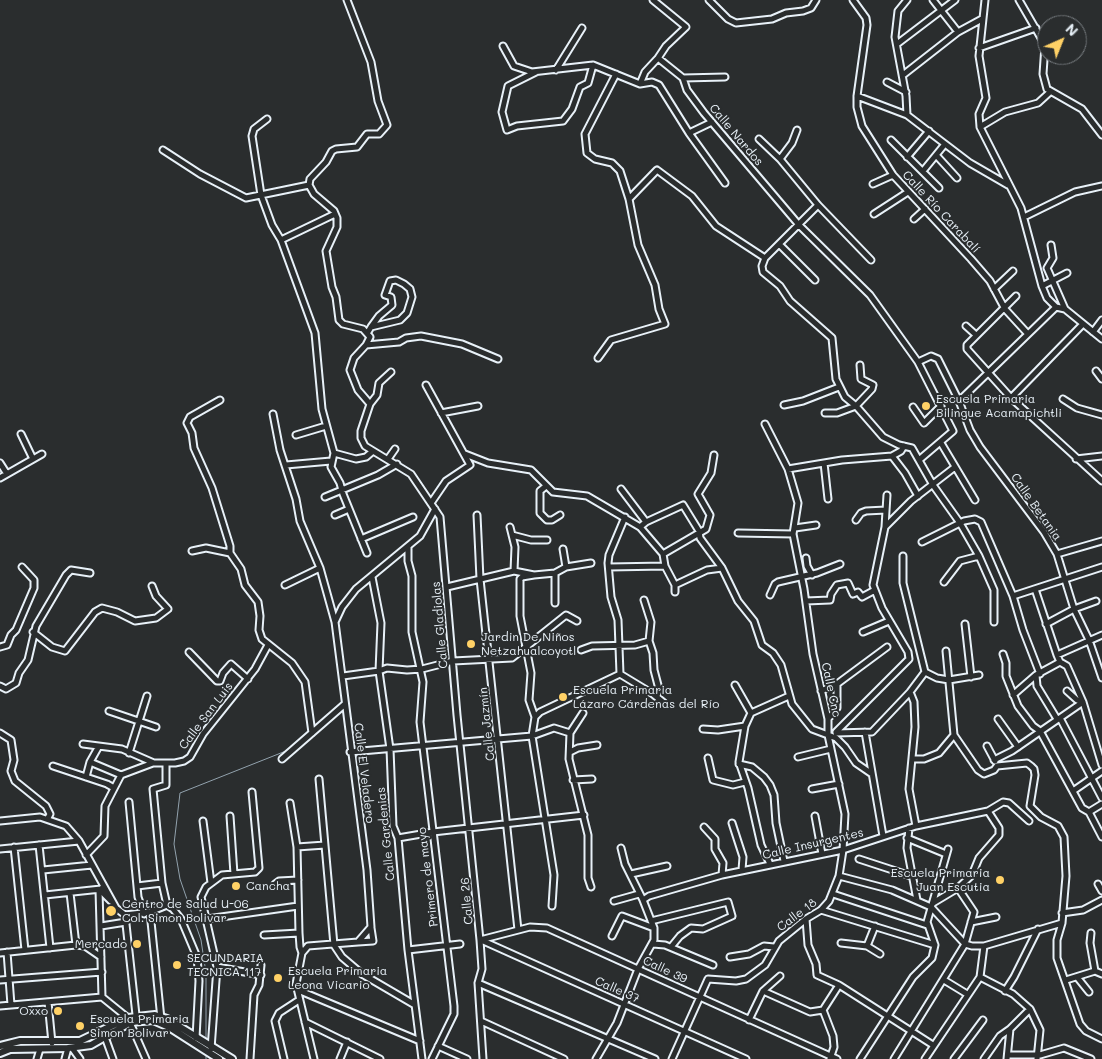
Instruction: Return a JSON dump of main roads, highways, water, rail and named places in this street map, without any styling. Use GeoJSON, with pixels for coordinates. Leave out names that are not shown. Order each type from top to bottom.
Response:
{"type":"FeatureCollection","features":[{"type":"Feature","properties":{"kind":"main road"},"geometry":{"type":"LineString","coordinates":[[0,1053],[10,1049],[70,1048],[91,1045],[136,1015],[161,1019],[196,1036],[219,1059]]}},
{"type":"Feature","properties":{"kind":"main road"},"geometry":{"type":"LineString","coordinates":[[0,1046],[20,1041],[80,1042],[129,1020],[161,1019],[196,1044],[232,1059]]}},
{"type":"Feature","properties":{"kind":"waterway"},"geometry":{"type":"LineString","coordinates":[[206,1040],[206,973],[201,940],[180,879],[174,844],[180,793],[291,749]]}},
{"type":"Feature","properties":{"kind":"waterway"},"geometry":{"type":"LineString","coordinates":[[206,1054],[206,1059]]}},
{"type":"Feature","properties":{"kind":"place","name":"Escuela Primaria Bilingue Acamapichtli"},"geometry":{"type":"Point","coordinates":[926,406]}},
{"type":"Feature","properties":{"kind":"place","name":"Jardin De Niños Netzahualcoyotl"},"geometry":{"type":"Point","coordinates":[471,644]}},
{"type":"Feature","properties":{"kind":"place","name":"Escuela Primaria Lázaro Cárdenas del Río"},"geometry":{"type":"Point","coordinates":[563,697]}},
{"type":"Feature","properties":{"kind":"place","name":"Escuela Primaria Juan Escutia"},"geometry":{"type":"Point","coordinates":[1000,880]}},
{"type":"Feature","properties":{"kind":"place","name":"Cancha"},"geometry":{"type":"Point","coordinates":[236,886]}},
{"type":"Feature","properties":{"kind":"place","name":"Centro de Salud U-06 Col. Simon Bolivar"},"geometry":{"type":"Point","coordinates":[111,911]}},
{"type":"Feature","properties":{"kind":"place","name":"Mercado"},"geometry":{"type":"Point","coordinates":[137,944]}},
{"type":"Feature","properties":{"kind":"place","name":"SECUNDARIA TECNICA 117"},"geometry":{"type":"Point","coordinates":[177,965]}},
{"type":"Feature","properties":{"kind":"place","name":"Escuela Primaria Leona Vicario"},"geometry":{"type":"Point","coordinates":[278,978]}},
{"type":"Feature","properties":{"kind":"place","name":"Oxxo"},"geometry":{"type":"Point","coordinates":[58,1011]}},
{"type":"Feature","properties":{"kind":"place","name":"Escuela Primaria Simon Bolivar"},"geometry":{"type":"Point","coordinates":[80,1026]}}]}
